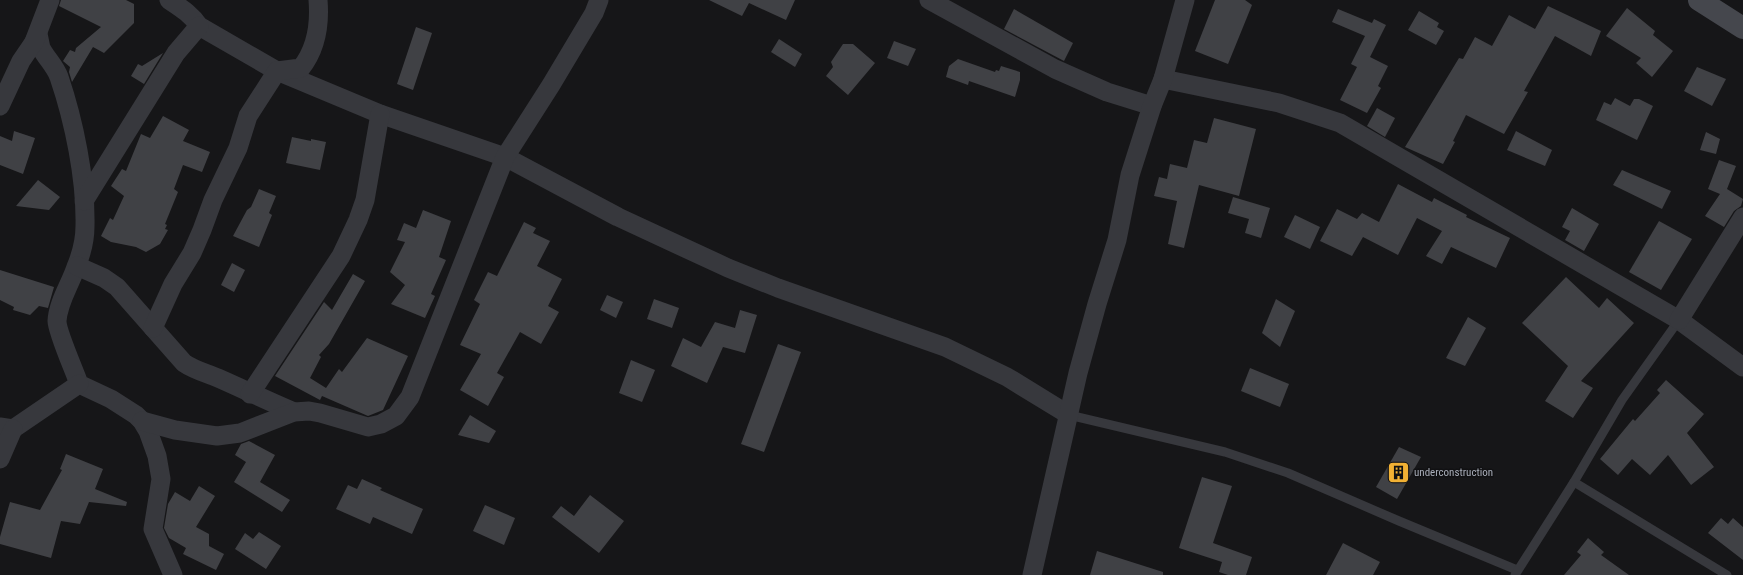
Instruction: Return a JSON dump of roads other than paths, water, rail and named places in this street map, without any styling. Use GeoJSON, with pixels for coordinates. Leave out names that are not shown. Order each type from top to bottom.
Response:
{"type":"FeatureCollection","features":[{"type":"Feature","properties":{"kind":"main road"},"geometry":{"type":"LineString","coordinates":[[1699,0],[1743,28]]}},
{"type":"Feature","properties":{"kind":"street"},"geometry":{"type":"LineString","coordinates":[[34,42],[50,0]]}},
{"type":"Feature","properties":{"kind":"street"},"geometry":{"type":"LineString","coordinates":[[169,0],[186,11],[199,26],[277,71],[380,114],[506,157],[618,217],[728,268],[778,288],[944,347],[1007,377],[1069,415]]}},
{"type":"Feature","properties":{"kind":"street"},"geometry":{"type":"LineString","coordinates":[[277,71],[301,68],[308,59],[318,25],[318,0]]}},
{"type":"Feature","properties":{"kind":"street"},"geometry":{"type":"LineString","coordinates":[[142,421],[174,430],[217,436],[240,433],[294,412],[309,411],[320,413],[368,427],[381,424],[396,416],[410,397],[506,157],[594,13],[599,0]]}},
{"type":"Feature","properties":{"kind":"street"},"geometry":{"type":"LineString","coordinates":[[929,0],[1055,69],[1107,92],[1152,106]]}},
{"type":"Feature","properties":{"kind":"street"},"geometry":{"type":"LineString","coordinates":[[1032,575],[1078,373],[1117,240],[1130,175],[1152,106],[1163,79],[1185,0]]}},
{"type":"Feature","properties":{"kind":"street"},"geometry":{"type":"LineString","coordinates":[[84,201],[176,53],[199,26]]}},
{"type":"Feature","properties":{"kind":"street"},"geometry":{"type":"LineString","coordinates":[[0,106],[21,62],[38,34],[42,49],[52,62],[58,75],[70,118],[79,158],[84,201],[85,227],[77,266],[62,301],[57,322],[79,384],[111,399],[136,415],[148,431],[157,456],[161,479],[153,529],[162,553],[173,575]]}},
{"type":"Feature","properties":{"kind":"street"},"geometry":{"type":"LineString","coordinates":[[153,328],[173,284],[192,253],[213,200],[238,148],[248,116],[277,71]]}},
{"type":"Feature","properties":{"kind":"street"},"geometry":{"type":"LineString","coordinates":[[1163,79],[1279,103],[1340,123],[1679,320],[1743,367]]}},
{"type":"Feature","properties":{"kind":"street"},"geometry":{"type":"LineString","coordinates":[[250,394],[344,249],[365,200],[380,114]]}},
{"type":"Feature","properties":{"kind":"street"},"geometry":{"type":"LineString","coordinates":[[1679,320],[1743,217]]}},
{"type":"Feature","properties":{"kind":"street"},"geometry":{"type":"LineString","coordinates":[[77,266],[104,278],[117,287],[184,363],[250,394],[294,412]]}},
{"type":"Feature","properties":{"kind":"street"},"geometry":{"type":"LineString","coordinates":[[0,459],[6,428],[79,384]]}},
{"type":"Feature","properties":{"kind":"lane"},"geometry":{"type":"LineString","coordinates":[[1069,415],[1225,452],[1288,473],[1516,573],[1574,482],[1622,400],[1679,320]]}},
{"type":"Feature","properties":{"kind":"lane"},"geometry":{"type":"LineString","coordinates":[[1574,482],[1726,575]]}},
{"type":"Feature","properties":{"kind":"place","name":"underconstruction"},"geometry":{"type":"Point","coordinates":[1399,472]}}]}
